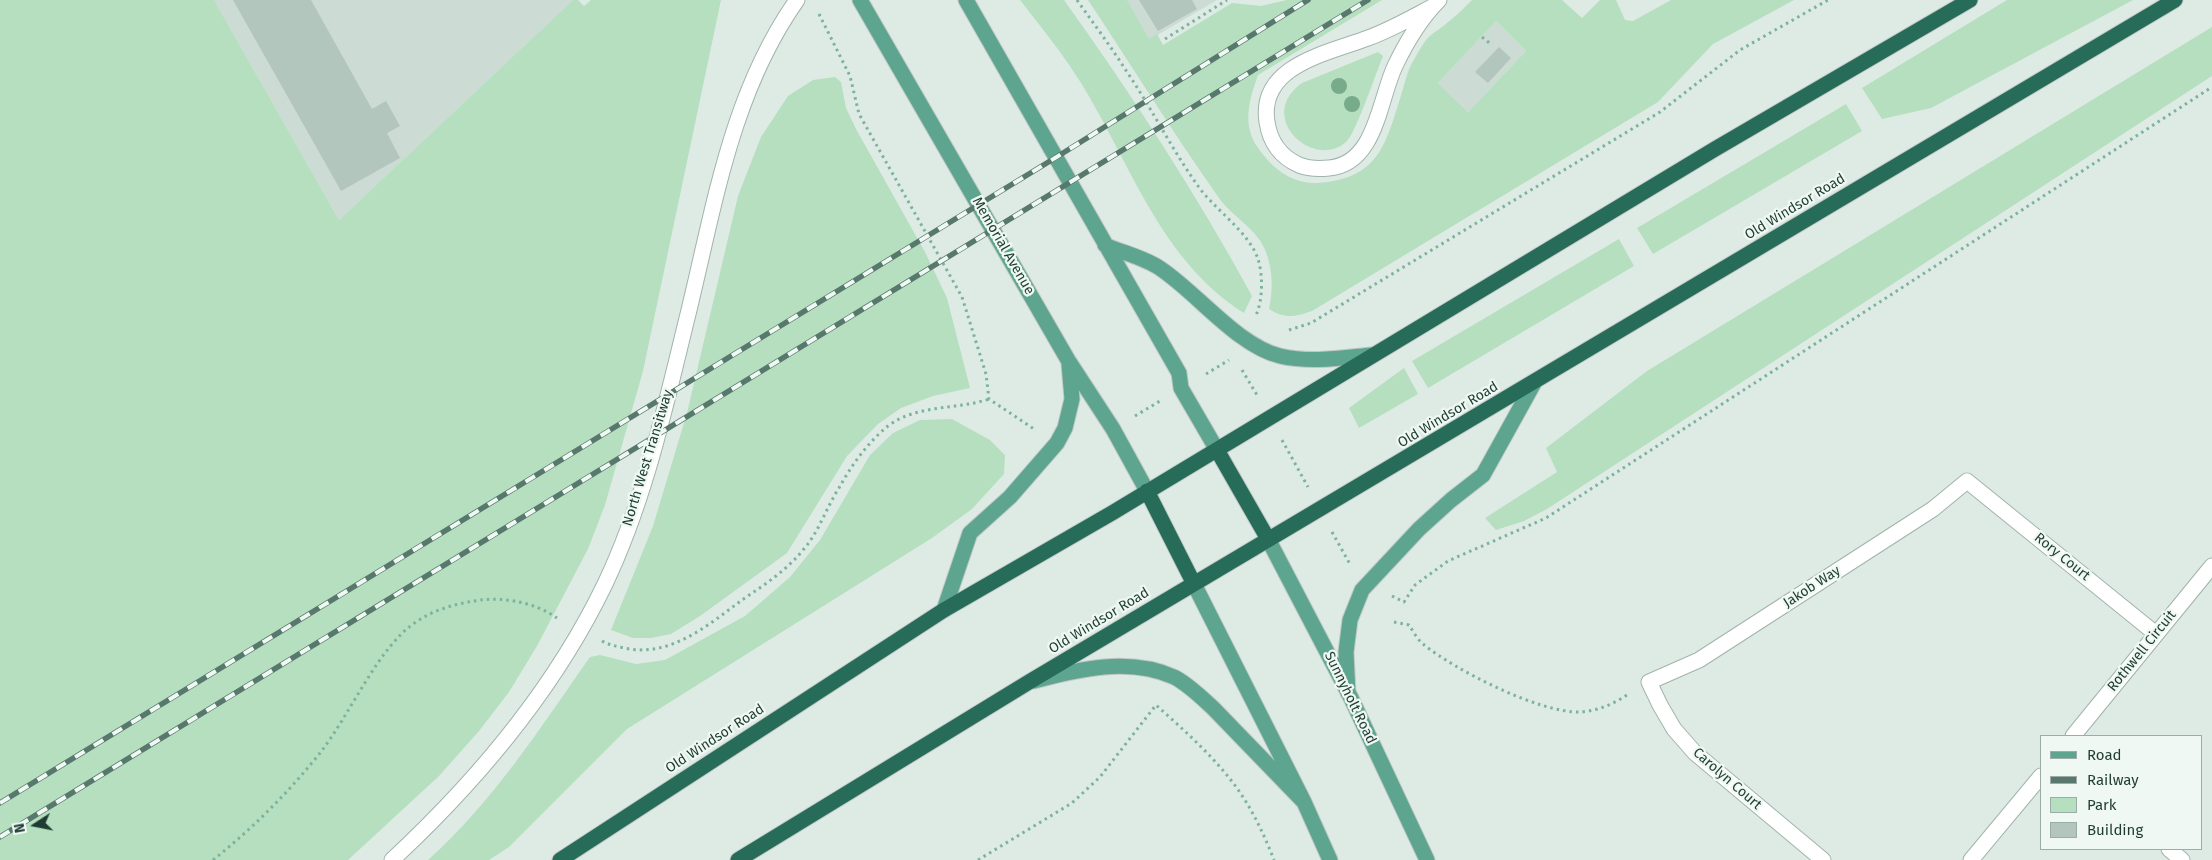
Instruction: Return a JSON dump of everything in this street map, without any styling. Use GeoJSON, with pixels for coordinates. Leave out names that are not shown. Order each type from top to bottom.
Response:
{"type":"FeatureCollection","features":[{"type":"Feature","properties":{"kind":"highway","name":"Old Windsor Road"},"geometry":{"type":"LineString","coordinates":[[560,860],[944,610],[1147,492],[1716,149],[1970,0]]}},
{"type":"Feature","properties":{"kind":"highway","name":"Old Windsor Road"},"geometry":{"type":"LineString","coordinates":[[738,860],[1268,539],[1534,383],[2176,0]]}},
{"type":"Feature","properties":{"kind":"highway"},"geometry":{"type":"LineString","coordinates":[[1217,450],[1268,539]]}},
{"type":"Feature","properties":{"kind":"highway"},"geometry":{"type":"LineString","coordinates":[[1147,492],[1194,584]]}},
{"type":"Feature","properties":{"kind":"main road","name":"Memorial Avenue"},"geometry":{"type":"LineString","coordinates":[[860,0],[1068,360],[1112,429],[1147,492]]}},
{"type":"Feature","properties":{"kind":"main road"},"geometry":{"type":"LineString","coordinates":[[966,0],[1178,373],[1182,388],[1217,450]]}},
{"type":"Feature","properties":{"kind":"main road"},"geometry":{"type":"LineString","coordinates":[[1105,246],[1159,267],[1187,288],[1244,337],[1280,356],[1326,360],[1371,356]]}},
{"type":"Feature","properties":{"kind":"main road"},"geometry":{"type":"LineString","coordinates":[[944,610],[970,533],[1010,496],[1058,443],[1065,428],[1072,399],[1068,360]]}},
{"type":"Feature","properties":{"kind":"main road"},"geometry":{"type":"LineString","coordinates":[[1348,694],[1346,652],[1350,620],[1362,590],[1419,529],[1451,500],[1483,475],[1534,383]]}},
{"type":"Feature","properties":{"kind":"main road","name":"Sunnyholt Road"},"geometry":{"type":"LineString","coordinates":[[1268,539],[1301,599],[1428,860]]}},
{"type":"Feature","properties":{"kind":"main road"},"geometry":{"type":"LineString","coordinates":[[1194,584],[1304,802],[1330,860]]}},
{"type":"Feature","properties":{"kind":"main road"},"geometry":{"type":"LineString","coordinates":[[1029,682],[1074,671],[1113,666],[1147,668],[1175,678],[1198,694],[1213,708],[1304,802]]}},
{"type":"Feature","properties":{"kind":"street","name":"North West Transitway"},"geometry":{"type":"LineString","coordinates":[[392,860],[475,777],[525,716],[581,630],[606,583],[636,506],[659,435],[721,177],[744,99],[773,36],[797,0]]}},
{"type":"Feature","properties":{"kind":"street"},"geometry":{"type":"LineString","coordinates":[[1436,3],[1408,42],[1394,68],[1371,134],[1366,145],[1356,156],[1344,164],[1318,169],[1303,167],[1288,160],[1278,150],[1270,136],[1266,120],[1268,102],[1273,87],[1285,72],[1303,62],[1396,26],[1436,3]]}},
{"type":"Feature","properties":{"kind":"street","name":"Rory Court"},"geometry":{"type":"LineString","coordinates":[[1968,481],[2156,634]]}},
{"type":"Feature","properties":{"kind":"street","name":"Jakob Way"},"geometry":{"type":"LineString","coordinates":[[1649,682],[1704,657],[1933,509],[1968,481]]}},
{"type":"Feature","properties":{"kind":"street","name":"Rothwell Circuit"},"geometry":{"type":"LineString","coordinates":[[2074,735],[2212,566]]}},
{"type":"Feature","properties":{"kind":"street","name":"Carolyn Court"},"geometry":{"type":"LineString","coordinates":[[1649,682],[1674,729],[1695,754],[1822,860]]}},
{"type":"Feature","properties":{"kind":"street"},"geometry":{"type":"LineString","coordinates":[[1971,860],[2040,777]]}},
{"type":"Feature","properties":{"kind":"street"},"geometry":{"type":"LineString","coordinates":[[2171,850],[2182,860]]}},
{"type":"Feature","properties":{"kind":"path"},"geometry":{"type":"LineString","coordinates":[[1077,0],[1125,68],[1196,184],[1212,205],[1249,241],[1258,259],[1260,305],[1254,318],[1260,322]]}},
{"type":"Feature","properties":{"kind":"path"},"geometry":{"type":"LineString","coordinates":[[1165,38],[1227,0]]}},
{"type":"Feature","properties":{"kind":"path"},"geometry":{"type":"LineString","coordinates":[[1283,329],[1300,328],[1319,318],[1660,112],[1740,50],[1828,0]]}},
{"type":"Feature","properties":{"kind":"path"},"geometry":{"type":"LineString","coordinates":[[816,8],[850,76],[860,114],[962,297],[986,374],[989,399]]}},
{"type":"Feature","properties":{"kind":"path"},"geometry":{"type":"LineString","coordinates":[[1482,36],[1492,45]]}},
{"type":"Feature","properties":{"kind":"path"},"geometry":{"type":"LineString","coordinates":[[1389,594],[1404,602],[1415,585],[1448,561],[1546,518],[2212,87]]}},
{"type":"Feature","properties":{"kind":"path"},"geometry":{"type":"LineString","coordinates":[[1112,429],[1235,356]]}},
{"type":"Feature","properties":{"kind":"path"},"geometry":{"type":"LineString","coordinates":[[1239,364],[1352,569]]}},
{"type":"Feature","properties":{"kind":"path"},"geometry":{"type":"LineString","coordinates":[[601,640],[607,644],[627,649],[656,650],[696,634],[784,571],[814,535],[839,487],[867,447],[889,426],[914,412],[961,406],[989,399],[1036,430]]}},
{"type":"Feature","properties":{"kind":"path"},"geometry":{"type":"LineString","coordinates":[[213,860],[257,823],[293,786],[322,750],[385,653],[415,622],[431,613],[449,607],[487,600],[508,600],[529,606],[559,619]]}},
{"type":"Feature","properties":{"kind":"path"},"geometry":{"type":"LineString","coordinates":[[1394,622],[1409,625],[1422,643],[1471,674],[1525,700],[1558,710],[1582,712],[1609,706],[1649,682]]}},
{"type":"Feature","properties":{"kind":"path"},"geometry":{"type":"LineString","coordinates":[[978,860],[1072,803],[1100,777],[1156,705],[1221,767],[1242,795],[1260,826],[1274,860]]}},
{"type":"Feature","properties":{"kind":"shaded area"},"geometry":{"type":"Polygon","coordinates":[[[214,0],[573,0],[339,220],[214,0]]]}},
{"type":"Feature","properties":{"kind":"shaded area"},"geometry":{"type":"Polygon","coordinates":[[[1127,0],[1217,0],[1149,40],[1127,0]]]}},
{"type":"Feature","properties":{"kind":"shaded area"},"geometry":{"type":"Polygon","coordinates":[[[1496,21],[1526,51],[1468,112],[1438,83],[1496,21]]]}},
{"type":"Feature","properties":{"kind":"green space"},"geometry":{"type":"Polygon","coordinates":[[[0,0],[214,0],[339,220],[573,0],[578,0],[584,6],[591,0],[721,0],[643,371],[605,505],[588,549],[537,646],[509,692],[479,731],[439,776],[348,860],[0,860],[0,0]]]}},
{"type":"Feature","properties":{"kind":"green space"},"geometry":{"type":"Polygon","coordinates":[[[1020,0],[1064,0],[1162,145],[1231,258],[1252,296],[1244,313],[1215,291],[1190,266],[1169,238],[1132,177],[1081,83],[1020,0]]]}},
{"type":"Feature","properties":{"kind":"green space"},"geometry":{"type":"Polygon","coordinates":[[[1088,0],[1127,0],[1149,39],[1157,34],[1163,45],[1232,3],[1261,6],[1287,0],[1382,0],[1258,75],[1252,92],[1248,119],[1249,128],[1256,145],[1274,167],[1290,177],[1307,183],[1317,183],[1338,180],[1355,174],[1367,166],[1377,155],[1385,142],[1409,70],[1420,49],[1428,38],[1454,18],[1472,0],[1562,0],[1582,18],[1600,0],[1616,0],[1625,20],[1633,21],[1671,0],[1794,0],[1713,44],[1658,102],[1312,311],[1300,315],[1285,316],[1269,309],[1272,288],[1271,273],[1262,244],[1257,236],[1219,198],[1088,0]],[[1496,21],[1438,83],[1468,112],[1526,51],[1496,21]]]}},
{"type":"Feature","properties":{"kind":"green space"},"geometry":{"type":"Polygon","coordinates":[[[2007,0],[2133,0],[1931,108],[1882,119],[1862,88],[2007,0]]]}},
{"type":"Feature","properties":{"kind":"green space"},"geometry":{"type":"Polygon","coordinates":[[[2212,27],[2212,76],[1547,509],[1524,521],[1496,530],[1485,518],[1557,472],[1546,448],[1647,371],[2212,27]]]}},
{"type":"Feature","properties":{"kind":"green space"},"geometry":{"type":"Polygon","coordinates":[[[1378,52],[1383,56],[1361,114],[1347,141],[1334,149],[1320,150],[1306,145],[1295,136],[1287,124],[1284,111],[1289,97],[1302,83],[1378,52]]]}},
{"type":"Feature","properties":{"kind":"green space"},"geometry":{"type":"Polygon","coordinates":[[[835,77],[841,82],[846,108],[856,129],[925,252],[947,298],[970,388],[933,396],[901,408],[878,424],[847,456],[787,553],[700,616],[671,634],[651,638],[633,638],[611,630],[653,526],[687,413],[738,196],[761,137],[788,96],[813,80],[835,77]]]}},
{"type":"Feature","properties":{"kind":"green space"},"geometry":{"type":"Polygon","coordinates":[[[1846,104],[1862,131],[1653,254],[1637,228],[1846,104]]]}},
{"type":"Feature","properties":{"kind":"green space"},"geometry":{"type":"Polygon","coordinates":[[[1619,239],[1634,266],[1428,388],[1412,361],[1619,239]]]}},
{"type":"Feature","properties":{"kind":"green space"},"geometry":{"type":"Polygon","coordinates":[[[1404,368],[1418,394],[1359,428],[1349,408],[1404,368]]]}},
{"type":"Feature","properties":{"kind":"green space"},"geometry":{"type":"Polygon","coordinates":[[[952,419],[990,440],[1005,455],[1004,474],[972,509],[932,538],[627,729],[509,847],[489,860],[428,860],[452,838],[495,789],[590,657],[600,655],[636,664],[665,660],[745,616],[790,577],[820,540],[870,455],[893,433],[920,420],[952,419]]]}},
{"type":"Feature","properties":{"kind":"building"},"geometry":{"type":"Polygon","coordinates":[[[233,0],[311,0],[372,109],[386,101],[400,126],[387,133],[400,158],[341,191],[233,0]]]}},
{"type":"Feature","properties":{"kind":"building"},"geometry":{"type":"Polygon","coordinates":[[[1139,0],[1192,0],[1197,9],[1158,31],[1139,0]]]}},
{"type":"Feature","properties":{"kind":"building"},"geometry":{"type":"Polygon","coordinates":[[[1499,47],[1511,58],[1488,83],[1475,72],[1499,47]]]}},
{"type":"Feature","properties":{"kind":"railway"},"geometry":{"type":"LineString","coordinates":[[0,803],[1055,158],[1308,0]]}},
{"type":"Feature","properties":{"kind":"railway"},"geometry":{"type":"LineString","coordinates":[[0,837],[1368,0]]}}]}
